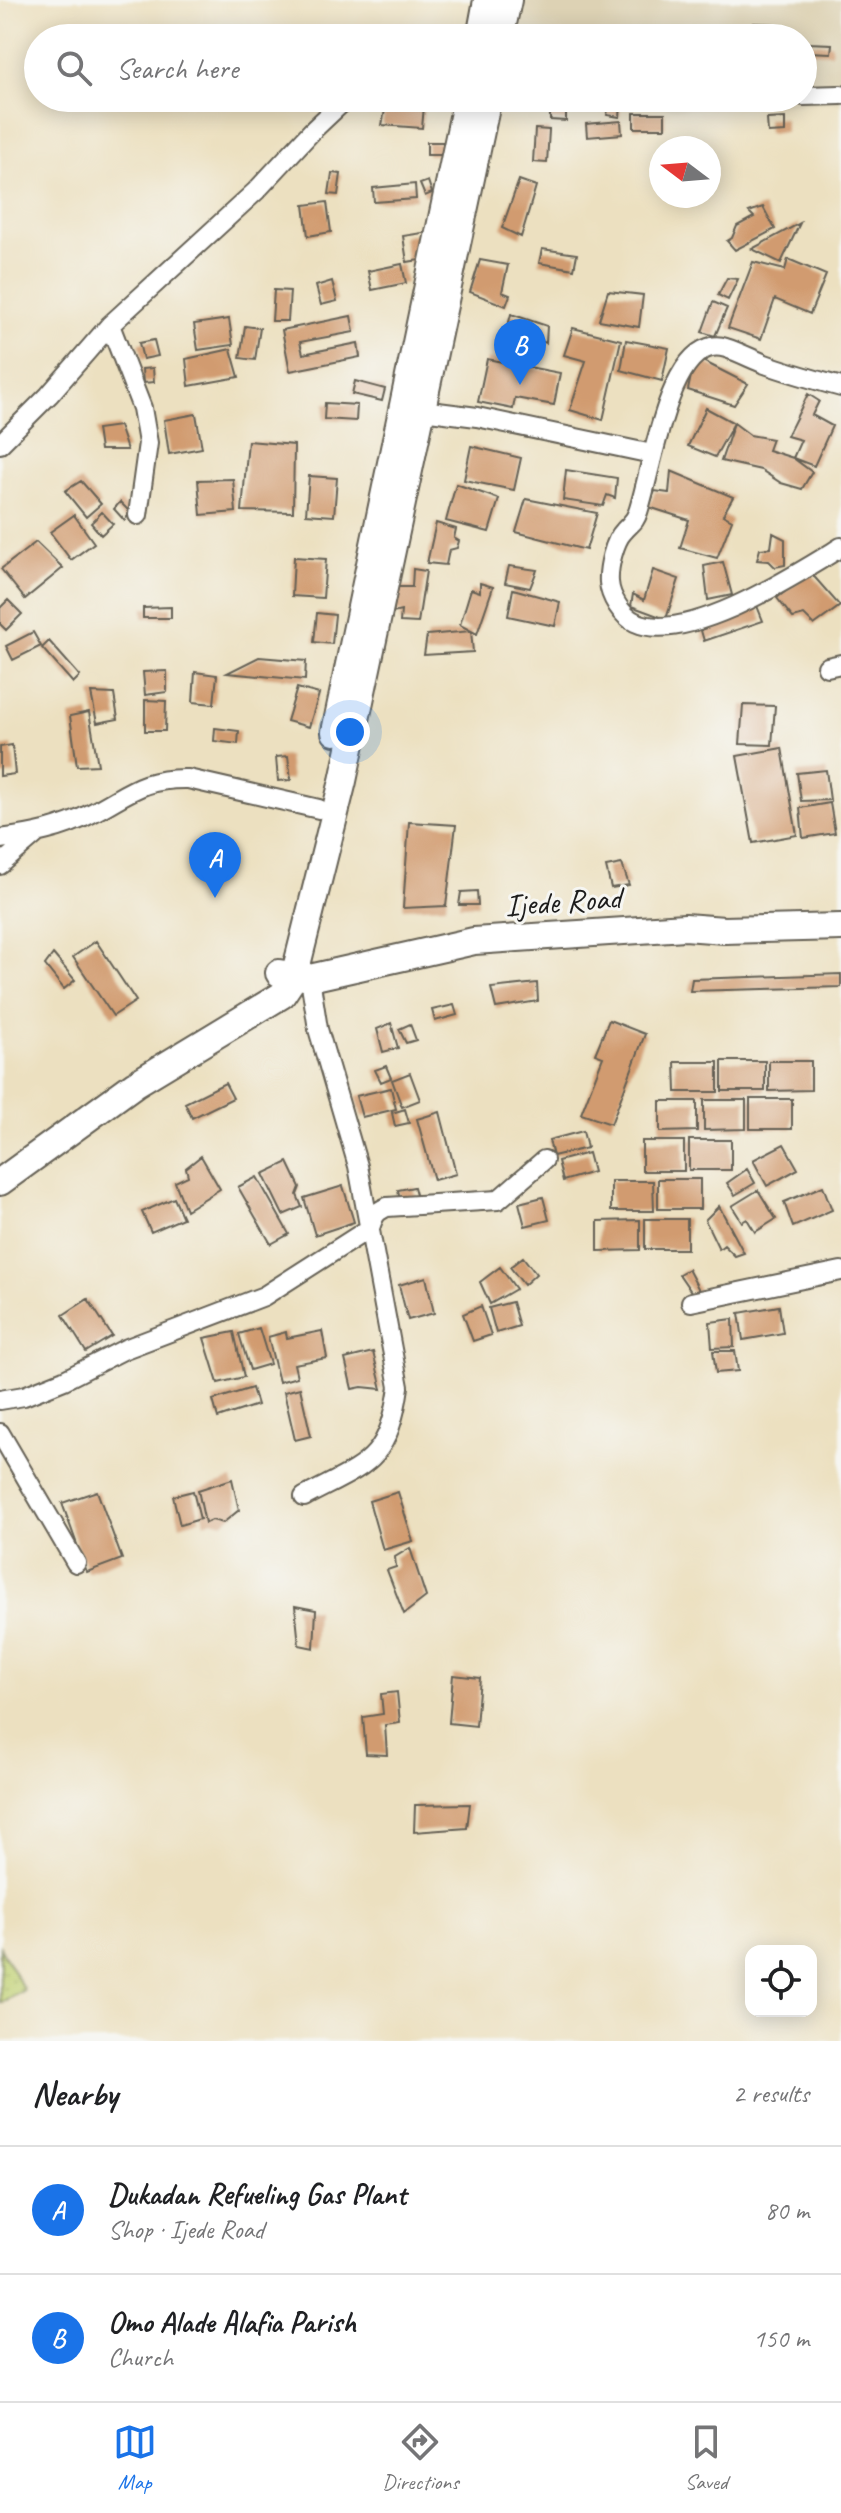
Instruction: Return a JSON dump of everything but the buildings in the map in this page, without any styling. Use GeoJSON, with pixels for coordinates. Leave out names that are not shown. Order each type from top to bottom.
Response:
{"type":"FeatureCollection","features":[{"type":"Feature","properties":{"kind":"main road"},"geometry":{"type":"LineString","coordinates":[[483,24],[487,0]]}},
{"type":"Feature","properties":{"kind":"main road"},"geometry":{"type":"LineString","coordinates":[[503,24],[508,0]]}},
{"type":"Feature","properties":{"kind":"main road"},"geometry":{"type":"LineString","coordinates":[[294,976],[319,809],[464,112]]}},
{"type":"Feature","properties":{"kind":"main road"},"geometry":{"type":"LineString","coordinates":[[0,1182],[135,1084],[282,995],[294,976],[343,781],[485,112]]}},
{"type":"Feature","properties":{"kind":"main road","name":"Ijede Road"},"geometry":{"type":"LineString","coordinates":[[0,1160],[122,1071],[259,988],[294,976],[474,941],[685,927],[724,930],[841,927]]}},
{"type":"Feature","properties":{"kind":"street"},"geometry":{"type":"LineString","coordinates":[[817,96],[841,95]]}},
{"type":"Feature","properties":{"kind":"street"},"geometry":{"type":"LineString","coordinates":[[0,444],[49,395],[110,325],[256,191],[332,112]]}},
{"type":"Feature","properties":{"kind":"street"},"geometry":{"type":"LineString","coordinates":[[110,325],[142,408],[148,443],[138,515]]}},
{"type":"Feature","properties":{"kind":"street"},"geometry":{"type":"LineString","coordinates":[[841,387],[768,365],[724,347],[700,351],[675,385],[652,454],[639,511],[634,523],[616,543],[609,583],[614,598],[625,614],[636,622],[671,627],[715,615],[789,578],[841,547]]}},
{"type":"Feature","properties":{"kind":"street"},"geometry":{"type":"LineString","coordinates":[[422,410],[477,417],[652,454]]}},
{"type":"Feature","properties":{"kind":"street"},"geometry":{"type":"LineString","coordinates":[[0,839],[35,835],[89,815],[145,784],[166,779],[188,779],[319,809]]}},
{"type":"Feature","properties":{"kind":"street"},"geometry":{"type":"LineString","coordinates":[[0,865],[35,835]]}},
{"type":"Feature","properties":{"kind":"street"},"geometry":{"type":"LineString","coordinates":[[294,976],[318,1029],[358,1166],[399,1387],[388,1436],[374,1456],[362,1466],[304,1497]]}},
{"type":"Feature","properties":{"kind":"street"},"geometry":{"type":"LineString","coordinates":[[0,1400],[24,1396],[125,1349],[264,1296],[370,1228],[374,1214],[387,1207],[498,1200],[544,1160]]}},
{"type":"Feature","properties":{"kind":"street"},"geometry":{"type":"LineString","coordinates":[[691,1302],[841,1271]]}},
{"type":"Feature","properties":{"kind":"street"},"geometry":{"type":"LineString","coordinates":[[0,1433],[76,1563]]}},
{"type":"Feature","properties":{"kind":"shaded area"},"geometry":{"type":"Polygon","coordinates":[[[518,0],[841,0],[841,102],[817,103],[817,24],[512,24],[518,0]]]}},
{"type":"Feature","properties":{"kind":"green space"},"geometry":{"type":"Polygon","coordinates":[[[0,1947],[24,1990],[0,2003],[0,1947]]]}},
{"type":"Feature","properties":{"kind":"place","name":"Omo Alade Alafia Parish"},"geometry":{"type":"Point","coordinates":[520,385]}},
{"type":"Feature","properties":{"kind":"place","name":"Dukadan Refueling Gas Plant"},"geometry":{"type":"Point","coordinates":[215,898]}}]}
